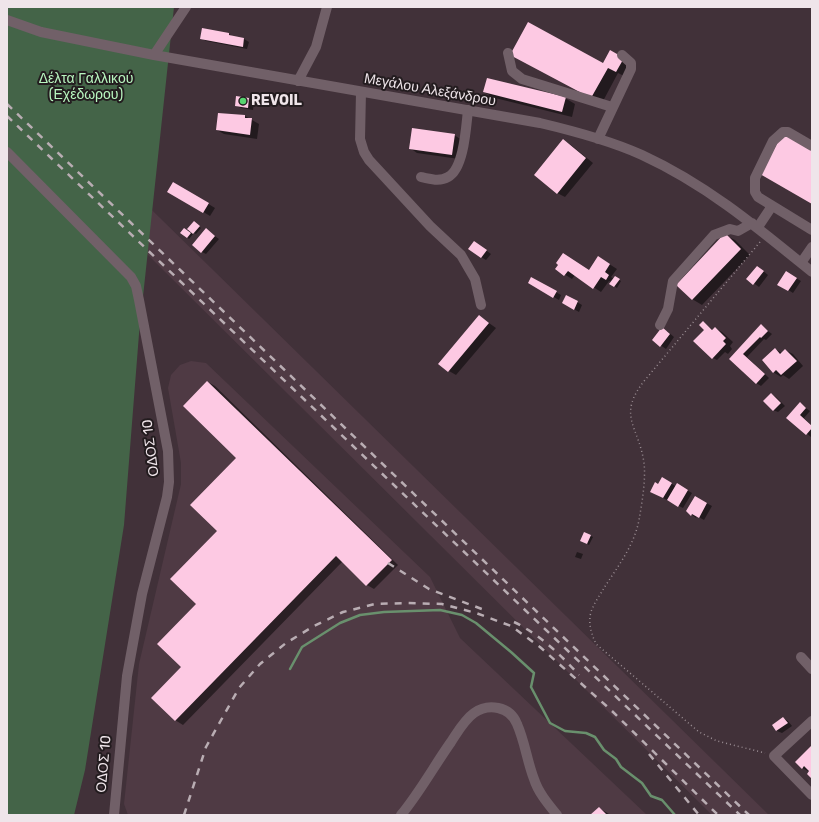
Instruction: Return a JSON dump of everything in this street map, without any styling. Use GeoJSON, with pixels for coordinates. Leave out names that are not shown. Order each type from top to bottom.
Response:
{"type":"FeatureCollection","features":[{"type":"Feature","properties":{"kind":"street"},"geometry":{"type":"LineString","coordinates":[[154,55],[186,7]]}},
{"type":"Feature","properties":{"kind":"street"},"geometry":{"type":"LineString","coordinates":[[298,81],[316,47],[327,7]]}},
{"type":"Feature","properties":{"kind":"street","name":"Μεγάλου Αλεξάνδρου"},"geometry":{"type":"LineString","coordinates":[[8,21],[41,32],[154,55],[540,123],[598,139],[642,155],[683,176],[719,199],[755,225],[812,272]]}},
{"type":"Feature","properties":{"kind":"street"},"geometry":{"type":"LineString","coordinates":[[508,53],[512,71],[522,78],[612,106]]}},
{"type":"Feature","properties":{"kind":"street"},"geometry":{"type":"LineString","coordinates":[[598,139],[612,106],[631,69],[631,63],[622,55]]}},
{"type":"Feature","properties":{"kind":"street"},"geometry":{"type":"LineString","coordinates":[[361,92],[360,139],[364,152],[369,160],[413,208],[461,255],[475,279],[481,305]]}},
{"type":"Feature","properties":{"kind":"street"},"geometry":{"type":"LineString","coordinates":[[421,177],[444,179],[450,177],[456,169],[460,160],[468,110]]}},
{"type":"Feature","properties":{"kind":"street"},"geometry":{"type":"LineString","coordinates":[[812,146],[788,132],[782,132],[773,142],[755,178],[755,192],[758,197],[812,230]]}},
{"type":"Feature","properties":{"kind":"street","name":"ΟΔΟΣ 10"},"geometry":{"type":"LineString","coordinates":[[7,152],[131,277],[136,286],[168,451],[169,482],[167,497],[142,594],[126,676],[114,815]]}},
{"type":"Feature","properties":{"kind":"street"},"geometry":{"type":"LineString","coordinates":[[660,325],[668,309],[673,281],[714,235],[730,229],[738,231],[755,225],[772,206]]}},
{"type":"Feature","properties":{"kind":"street"},"geometry":{"type":"LineString","coordinates":[[801,263],[812,246]]}},
{"type":"Feature","properties":{"kind":"street"},"geometry":{"type":"LineString","coordinates":[[800,657],[812,669]]}},
{"type":"Feature","properties":{"kind":"street"},"geometry":{"type":"LineString","coordinates":[[401,815],[415,798],[462,726],[473,714],[486,708],[499,707],[509,712],[516,721],[523,738],[534,780],[546,802],[557,815]]}},
{"type":"Feature","properties":{"kind":"street"},"geometry":{"type":"LineString","coordinates":[[812,721],[774,756],[812,795]]}},
{"type":"Feature","properties":{"kind":"path"},"geometry":{"type":"LineString","coordinates":[[766,235],[641,385],[633,398],[630,409],[632,421],[644,462],[639,521],[629,548],[596,601],[591,612],[590,623],[591,634],[596,644],[699,732],[717,741],[774,756]]}},
{"type":"Feature","properties":{"kind":"shaded area"},"geometry":{"type":"Polygon","coordinates":[[[7,68],[769,815],[712,815],[7,115],[7,68]]]}},
{"type":"Feature","properties":{"kind":"shaded area"},"geometry":{"type":"Polygon","coordinates":[[[191,361],[206,363],[430,577],[460,638],[647,815],[128,815],[124,804],[139,664],[181,484],[181,463],[168,388],[171,375],[180,365],[191,361]]]}},
{"type":"Feature","properties":{"kind":"green space","name":"Δέλτα Γαλλικού (Εχέδωρου)"},"geometry":{"type":"Polygon","coordinates":[[[7,7],[174,7],[139,334],[124,525],[85,770],[74,815],[7,815],[7,7]]]}},
{"type":"Feature","properties":{"kind":"building"},"geometry":{"type":"Polygon","coordinates":[[[528,22],[603,63],[610,50],[624,58],[616,72],[608,68],[591,98],[510,55],[528,22]]]}},
{"type":"Feature","properties":{"kind":"building"},"geometry":{"type":"Polygon","coordinates":[[[202,28],[229,33],[229,35],[244,38],[243,47],[200,39],[202,28]]]}},
{"type":"Feature","properties":{"kind":"building"},"geometry":{"type":"Polygon","coordinates":[[[487,78],[566,97],[562,112],[483,92],[487,78]]]}},
{"type":"Feature","properties":{"kind":"building"},"geometry":{"type":"Polygon","coordinates":[[[236,96],[249,98],[248,108],[235,106],[236,96]]]}},
{"type":"Feature","properties":{"kind":"building"},"geometry":{"type":"Polygon","coordinates":[[[218,113],[245,115],[245,118],[252,118],[250,135],[216,130],[218,113]]]}},
{"type":"Feature","properties":{"kind":"building"},"geometry":{"type":"Polygon","coordinates":[[[412,128],[455,134],[452,155],[409,149],[412,128]]]}},
{"type":"Feature","properties":{"kind":"building"},"geometry":{"type":"Polygon","coordinates":[[[783,133],[812,149],[812,204],[760,174],[783,133]]]}},
{"type":"Feature","properties":{"kind":"building"},"geometry":{"type":"Polygon","coordinates":[[[563,139],[586,158],[557,194],[534,175],[563,139]]]}},
{"type":"Feature","properties":{"kind":"building"},"geometry":{"type":"Polygon","coordinates":[[[173,182],[209,203],[203,213],[167,192],[173,182]]]}},
{"type":"Feature","properties":{"kind":"building"},"geometry":{"type":"Polygon","coordinates":[[[194,221],[200,226],[193,234],[187,229],[194,221]]]}},
{"type":"Feature","properties":{"kind":"building"},"geometry":{"type":"Polygon","coordinates":[[[184,228],[191,233],[187,238],[180,233],[184,228]]]}},
{"type":"Feature","properties":{"kind":"building"},"geometry":{"type":"Polygon","coordinates":[[[206,228],[215,236],[201,253],[192,245],[206,228]]]}},
{"type":"Feature","properties":{"kind":"building"},"geometry":{"type":"Polygon","coordinates":[[[725,233],[741,249],[692,300],[676,285],[725,233]]]}},
{"type":"Feature","properties":{"kind":"building"},"geometry":{"type":"Polygon","coordinates":[[[474,241],[487,250],[481,258],[468,249],[474,241]]]}},
{"type":"Feature","properties":{"kind":"building"},"geometry":{"type":"Polygon","coordinates":[[[563,253],[589,270],[598,256],[610,264],[605,272],[609,275],[606,280],[601,277],[593,289],[568,271],[564,276],[555,269],[558,265],[556,263],[563,253]]]}},
{"type":"Feature","properties":{"kind":"building"},"geometry":{"type":"Polygon","coordinates":[[[757,266],[764,271],[753,285],[746,279],[757,266]]]}},
{"type":"Feature","properties":{"kind":"building"},"geometry":{"type":"Polygon","coordinates":[[[786,271],[797,278],[788,291],[777,285],[786,271]]]}},
{"type":"Feature","properties":{"kind":"building"},"geometry":{"type":"Polygon","coordinates":[[[615,276],[620,279],[614,287],[609,284],[615,276]]]}},
{"type":"Feature","properties":{"kind":"building"},"geometry":{"type":"Polygon","coordinates":[[[531,277],[557,291],[553,298],[528,283],[531,277]]]}},
{"type":"Feature","properties":{"kind":"building"},"geometry":{"type":"Polygon","coordinates":[[[566,295],[578,301],[574,310],[562,303],[566,295]]]}},
{"type":"Feature","properties":{"kind":"building"},"geometry":{"type":"Polygon","coordinates":[[[479,315],[489,323],[448,372],[438,364],[479,315]]]}},
{"type":"Feature","properties":{"kind":"building"},"geometry":{"type":"Polygon","coordinates":[[[703,321],[712,330],[715,327],[726,338],[723,341],[726,344],[712,359],[693,341],[704,330],[699,325],[703,321]]]}},
{"type":"Feature","properties":{"kind":"building"},"geometry":{"type":"Polygon","coordinates":[[[761,324],[768,331],[743,354],[765,374],[756,384],[729,359],[761,324]]]}},
{"type":"Feature","properties":{"kind":"building"},"geometry":{"type":"Polygon","coordinates":[[[662,327],[670,334],[660,347],[652,340],[662,327]]]}},
{"type":"Feature","properties":{"kind":"building"},"geometry":{"type":"Polygon","coordinates":[[[775,348],[780,354],[785,349],[797,361],[781,375],[776,370],[773,373],[762,360],[775,348]]]}},
{"type":"Feature","properties":{"kind":"building"},"geometry":{"type":"Polygon","coordinates":[[[207,381],[392,560],[366,586],[336,556],[175,721],[151,698],[181,667],[157,644],[196,604],[170,579],[217,531],[190,505],[236,458],[183,406],[207,381]]]}},
{"type":"Feature","properties":{"kind":"building"},"geometry":{"type":"Polygon","coordinates":[[[771,393],[781,403],[773,411],[763,401],[771,393]]]}},
{"type":"Feature","properties":{"kind":"building"},"geometry":{"type":"Polygon","coordinates":[[[800,402],[806,408],[800,415],[812,426],[806,435],[786,418],[800,402]]]}},
{"type":"Feature","properties":{"kind":"building"},"geometry":{"type":"Polygon","coordinates":[[[662,477],[672,483],[663,498],[650,492],[655,482],[658,484],[662,477]]]}},
{"type":"Feature","properties":{"kind":"building"},"geometry":{"type":"Polygon","coordinates":[[[677,483],[688,490],[678,507],[667,500],[677,483]]]}},
{"type":"Feature","properties":{"kind":"building"},"geometry":{"type":"Polygon","coordinates":[[[695,496],[707,503],[699,518],[692,514],[691,516],[686,511],[695,496]]]}},
{"type":"Feature","properties":{"kind":"building"},"geometry":{"type":"Polygon","coordinates":[[[584,532],[591,535],[587,544],[580,541],[584,532]]]}},
{"type":"Feature","properties":{"kind":"building"},"geometry":{"type":"Polygon","coordinates":[[[783,717],[788,723],[776,731],[772,725],[783,717]]]}},
{"type":"Feature","properties":{"kind":"building"},"geometry":{"type":"Polygon","coordinates":[[[811,746],[812,779],[807,774],[809,771],[804,766],[802,769],[795,762],[811,746]]]}},
{"type":"Feature","properties":{"kind":"building"},"geometry":{"type":"Polygon","coordinates":[[[599,807],[607,815],[590,815],[599,807]]]}},
{"type":"Feature","properties":{"kind":"waterway"},"geometry":{"type":"LineString","coordinates":[[290,669],[302,647],[340,623],[360,615],[384,612],[440,610],[462,615],[476,623],[534,673],[531,687],[550,723],[565,731],[586,733],[595,737],[604,750],[616,759],[621,767],[642,783],[651,796],[662,800],[675,815]]}},
{"type":"Feature","properties":{"kind":"railway"},"geometry":{"type":"LineString","coordinates":[[7,104],[749,815]]}},
{"type":"Feature","properties":{"kind":"railway"},"geometry":{"type":"LineString","coordinates":[[7,116],[740,815]]}},
{"type":"Feature","properties":{"kind":"railway"},"geometry":{"type":"LineString","coordinates":[[388,563],[429,589],[487,611]]}},
{"type":"Feature","properties":{"kind":"railway"},"geometry":{"type":"LineString","coordinates":[[184,815],[206,747],[239,688],[260,664],[286,643],[314,626],[343,612],[375,604],[408,603],[442,604],[476,613],[511,626],[540,647],[611,710],[718,815]]}},
{"type":"Feature","properties":{"kind":"railway"},"geometry":{"type":"LineString","coordinates":[[514,622],[549,646],[579,675]]}},
{"type":"Feature","properties":{"kind":"railway"},"geometry":{"type":"LineString","coordinates":[[649,754],[699,815]]}},
{"type":"Feature","properties":{"kind":"place","name":"REVOIL"},"geometry":{"type":"Point","coordinates":[243,101]}}]}
